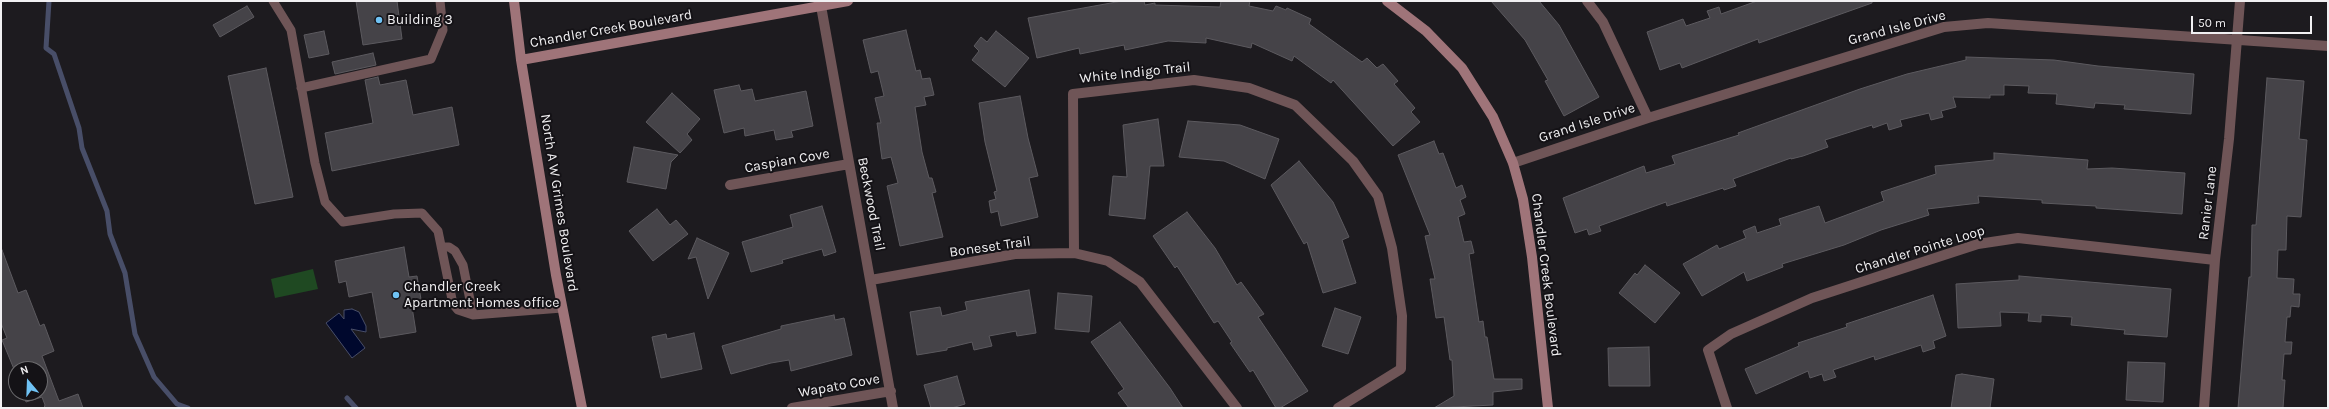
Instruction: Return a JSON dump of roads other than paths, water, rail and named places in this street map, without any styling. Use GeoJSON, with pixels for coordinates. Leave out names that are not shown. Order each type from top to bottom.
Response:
{"type":"FeatureCollection","features":[{"type":"Feature","properties":{"kind":"street","name":"North A W Grimes Boulevard"},"geometry":{"type":"LineString","coordinates":[[514,1],[521,60],[562,308],[582,408]]}},
{"type":"Feature","properties":{"kind":"street","name":"Chandler Creek Boulevard"},"geometry":{"type":"LineString","coordinates":[[521,60],[848,1]]}},
{"type":"Feature","properties":{"kind":"street","name":"Chandler Creek Boulevard"},"geometry":{"type":"LineString","coordinates":[[1387,1],[1426,31],[1462,68],[1493,117],[1513,163],[1523,199],[1532,257],[1548,408]]}},
{"type":"Feature","properties":{"kind":"street"},"geometry":{"type":"LineString","coordinates":[[1587,1],[1603,22],[1648,118]]}},
{"type":"Feature","properties":{"kind":"street","name":"Ranier Lane"},"geometry":{"type":"LineString","coordinates":[[2204,408],[2215,260],[2229,139],[2240,1]]}},
{"type":"Feature","properties":{"kind":"street","name":"Beckwood Trail"},"geometry":{"type":"LineString","coordinates":[[821,6],[894,408]]}},
{"type":"Feature","properties":{"kind":"street","name":"Grand Isle Drive"},"geometry":{"type":"LineString","coordinates":[[1513,163],[1648,118],[1944,27],[1988,23],[2328,46]]}},
{"type":"Feature","properties":{"kind":"street","name":"White Indigo Trail"},"geometry":{"type":"LineString","coordinates":[[1074,253],[1073,94],[1194,80],[1249,88],[1295,105],[1353,161],[1378,196],[1392,248],[1402,316],[1401,369],[1338,408]]}},
{"type":"Feature","properties":{"kind":"street","name":"Caspian Cove"},"geometry":{"type":"LineString","coordinates":[[730,186],[849,164]]}},
{"type":"Feature","properties":{"kind":"street","name":"Chandler Pointe Loop"},"geometry":{"type":"LineString","coordinates":[[1727,408],[1708,350],[1731,334],[1812,298],[1978,244],[2018,238],[2215,260]]}},
{"type":"Feature","properties":{"kind":"street","name":"Boneset Trail"},"geometry":{"type":"LineString","coordinates":[[871,280],[1015,254],[1074,253],[1108,261],[1140,282],[1237,408]]}},
{"type":"Feature","properties":{"kind":"street","name":"Wapato Cove"},"geometry":{"type":"LineString","coordinates":[[792,408],[891,391]]}},
{"type":"Feature","properties":{"kind":"lane"},"geometry":{"type":"LineString","coordinates":[[273,1],[291,30],[315,163],[325,202],[343,222],[394,214],[422,213],[438,231],[453,304],[458,310],[473,315],[562,308]]}},
{"type":"Feature","properties":{"kind":"lane"},"geometry":{"type":"LineString","coordinates":[[301,88],[431,59],[443,30],[440,1]]}},
{"type":"Feature","properties":{"kind":"lane"},"geometry":{"type":"LineString","coordinates":[[442,247],[449,247],[455,251],[463,264],[473,315]]}},
{"type":"Feature","properties":{"kind":"water"},"geometry":{"type":"Polygon","coordinates":[[[352,309],[359,312],[366,326],[366,332],[351,329],[365,348],[352,358],[326,323],[339,313],[344,319],[344,310],[352,309]]]}},
{"type":"Feature","properties":{"kind":"waterway"},"geometry":{"type":"LineString","coordinates":[[49,1],[46,48],[54,54],[79,128],[82,148],[107,211],[110,234],[125,273],[135,334],[154,377],[177,404],[188,408]]}},
{"type":"Feature","properties":{"kind":"waterway"},"geometry":{"type":"LineString","coordinates":[[347,398],[356,408]]}},
{"type":"Feature","properties":{"kind":"place","name":"Building 3"},"geometry":{"type":"Point","coordinates":[379,20]}},
{"type":"Feature","properties":{"kind":"place","name":"Chandler Creek Apartment Homes office"},"geometry":{"type":"Point","coordinates":[396,295]}}]}
